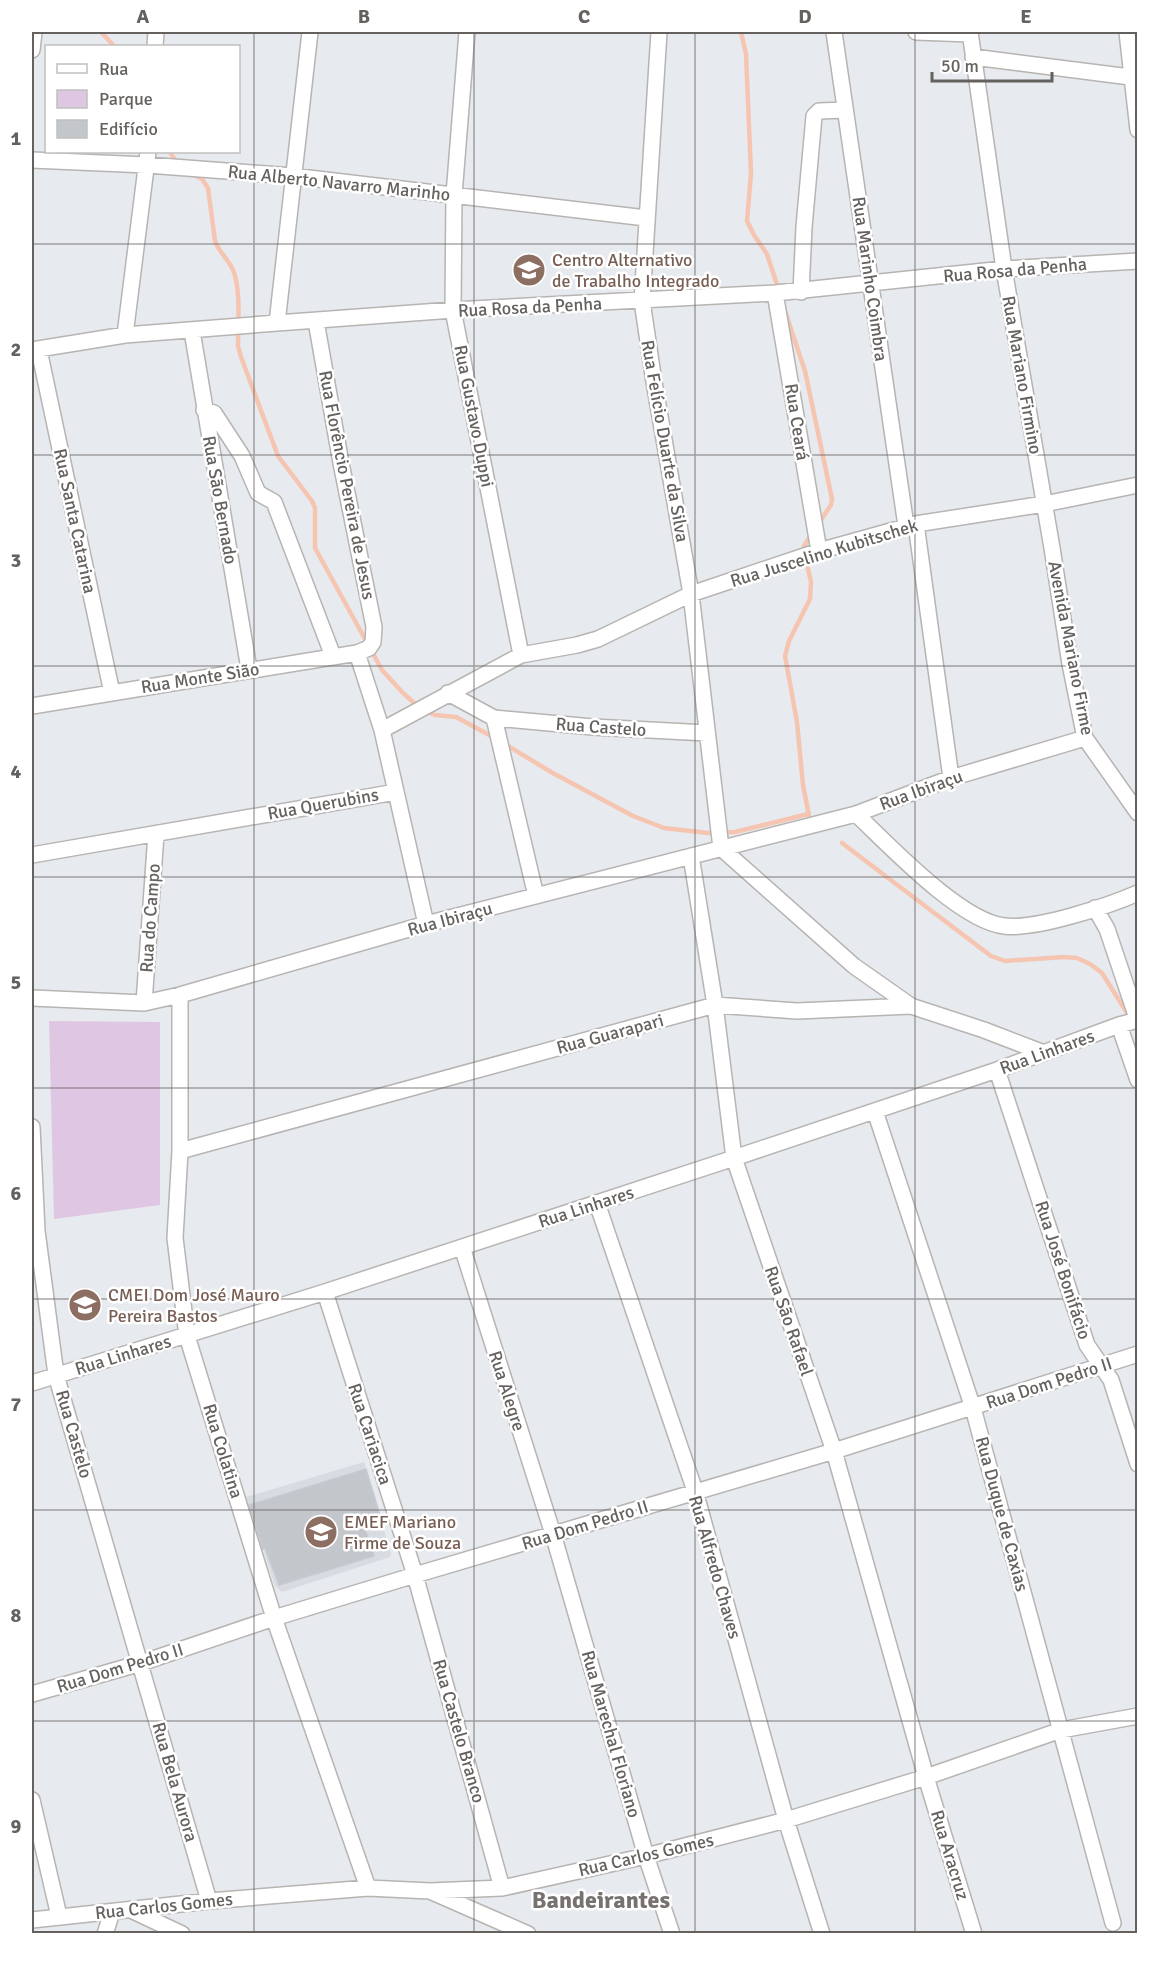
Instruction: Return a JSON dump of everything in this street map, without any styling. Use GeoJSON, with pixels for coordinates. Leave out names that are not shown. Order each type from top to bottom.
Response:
{"type":"FeatureCollection","features":[{"type":"Feature","properties":{"kind":"street"},"geometry":{"type":"LineString","coordinates":[[32,50],[34,32]]}},
{"type":"Feature","properties":{"kind":"street"},"geometry":{"type":"LineString","coordinates":[[277,323],[310,32]]}},
{"type":"Feature","properties":{"kind":"street","name":"Rua Gustavo Duppi"},"geometry":{"type":"LineString","coordinates":[[467,32],[454,195],[453,310],[521,655]]}},
{"type":"Feature","properties":{"kind":"street","name":"Rua Felício Duarte da Silva"},"geometry":{"type":"LineString","coordinates":[[659,32],[642,302],[691,594],[721,848]]}},
{"type":"Feature","properties":{"kind":"street","name":"Rua Marinho Coimbra"},"geometry":{"type":"LineString","coordinates":[[834,32],[951,778]]}},
{"type":"Feature","properties":{"kind":"street"},"geometry":{"type":"LineString","coordinates":[[916,32],[970,33]]}},
{"type":"Feature","properties":{"kind":"street"},"geometry":{"type":"LineString","coordinates":[[1127,32],[1134,77],[1137,130]]}},
{"type":"Feature","properties":{"kind":"street","name":"Rua Mariano Firmino"},"geometry":{"type":"LineString","coordinates":[[970,33],[1004,270],[1044,504]]}},
{"type":"Feature","properties":{"kind":"street"},"geometry":{"type":"LineString","coordinates":[[973,57],[1134,77]]}},
{"type":"Feature","properties":{"kind":"street"},"geometry":{"type":"LineString","coordinates":[[801,292],[814,116],[819,111],[845,110]]}},
{"type":"Feature","properties":{"kind":"street"},"geometry":{"type":"LineString","coordinates":[[125,335],[147,158]]}},
{"type":"Feature","properties":{"kind":"street","name":"Rua Alberto Navarro Marinho"},"geometry":{"type":"LineString","coordinates":[[32,160],[147,158],[646,218]]}},
{"type":"Feature","properties":{"kind":"street","name":"Rua Rosa da Penha"},"geometry":{"type":"LineString","coordinates":[[35,350],[125,335],[453,310],[801,292],[1004,270],[1137,261]]}},
{"type":"Feature","properties":{"kind":"street","name":"Rua Ceará"},"geometry":{"type":"LineString","coordinates":[[776,293],[819,551]]}},
{"type":"Feature","properties":{"kind":"street","name":"Rua Florêncio Pereira de Jesus"},"geometry":{"type":"LineString","coordinates":[[316,321],[341,463],[374,627],[373,642],[363,651]]}},
{"type":"Feature","properties":{"kind":"street","name":"Rua São Bernado"},"geometry":{"type":"LineString","coordinates":[[192,331],[249,669]]}},
{"type":"Feature","properties":{"kind":"street","name":"Rua Santa Catarina"},"geometry":{"type":"LineString","coordinates":[[35,350],[112,693]]}},
{"type":"Feature","properties":{"kind":"street"},"geometry":{"type":"LineString","coordinates":[[204,410],[214,413],[242,456],[258,493],[274,502],[333,656]]}},
{"type":"Feature","properties":{"kind":"street","name":"Rua Juscelino Kubitschek"},"geometry":{"type":"LineString","coordinates":[[521,655],[598,639],[691,594],[819,551],[911,525],[1044,504],[1137,485]]}},
{"type":"Feature","properties":{"kind":"street","name":"Avenida Mariano Firme"},"geometry":{"type":"LineString","coordinates":[[1044,504],[1070,664],[1085,738],[1137,813]]}},
{"type":"Feature","properties":{"kind":"street","name":"Rua Monte Sião"},"geometry":{"type":"LineString","coordinates":[[32,706],[363,651]]}},
{"type":"Feature","properties":{"kind":"street","name":"Rua Querubins"},"geometry":{"type":"LineString","coordinates":[[32,855],[396,792],[363,651]]}},
{"type":"Feature","properties":{"kind":"street"},"geometry":{"type":"LineString","coordinates":[[382,730],[521,655]]}},
{"type":"Feature","properties":{"kind":"street"},"geometry":{"type":"LineString","coordinates":[[448,693],[494,718],[536,896]]}},
{"type":"Feature","properties":{"kind":"street","name":"Rua Castelo"},"geometry":{"type":"LineString","coordinates":[[494,718],[593,727],[707,733]]}},
{"type":"Feature","properties":{"kind":"street","name":"Rua Ibiraçu"},"geometry":{"type":"LineString","coordinates":[[32,998],[144,1003],[180,995],[426,924],[856,814],[951,778],[1085,738]]}},
{"type":"Feature","properties":{"kind":"street"},"geometry":{"type":"LineString","coordinates":[[396,792],[426,924]]}},
{"type":"Feature","properties":{"kind":"street"},"geometry":{"type":"LineString","coordinates":[[856,814],[904,860],[958,906],[984,921],[1004,927],[1023,927],[1066,918],[1137,893]]}},
{"type":"Feature","properties":{"kind":"street","name":"Rua do Campo"},"geometry":{"type":"LineString","coordinates":[[144,1003],[156,834]]}},
{"type":"Feature","properties":{"kind":"street"},"geometry":{"type":"LineString","coordinates":[[721,848],[854,966],[911,1006]]}},
{"type":"Feature","properties":{"kind":"street","name":"Rua São Rafael"},"geometry":{"type":"LineString","coordinates":[[691,856],[715,1005],[734,1158],[834,1451],[926,1777]]}},
{"type":"Feature","properties":{"kind":"street"},"geometry":{"type":"LineString","coordinates":[[1095,908],[1107,929],[1119,960],[1137,1020]]}},
{"type":"Feature","properties":{"kind":"street","name":"Rua Colatina"},"geometry":{"type":"LineString","coordinates":[[180,995],[180,1151],[175,1238],[187,1336],[274,1618],[368,1888]]}},
{"type":"Feature","properties":{"kind":"street","name":"Rua Guarapari"},"geometry":{"type":"LineString","coordinates":[[180,1151],[715,1005],[797,1011],[911,1006],[1044,1053]]}},
{"type":"Feature","properties":{"kind":"street","name":"Rua Linhares"},"geometry":{"type":"LineString","coordinates":[[32,1383],[325,1292],[734,1158],[997,1070],[1137,1020]]}},
{"type":"Feature","properties":{"kind":"street"},"geometry":{"type":"LineString","coordinates":[[1119,1025],[1137,1080]]}},
{"type":"Feature","properties":{"kind":"street","name":"Rua José Bonifácio"},"geometry":{"type":"LineString","coordinates":[[997,1070],[1087,1345],[1111,1380],[1137,1464]]}},
{"type":"Feature","properties":{"kind":"street","name":"Rua Duque de Caxias"},"geometry":{"type":"LineString","coordinates":[[875,1111],[973,1408],[1113,1923]]}},
{"type":"Feature","properties":{"kind":"street","name":"Rua Castelo"},"geometry":{"type":"LineString","coordinates":[[32,1127],[37,1231],[56,1375],[141,1663]]}},
{"type":"Feature","properties":{"kind":"street","name":"Rua Alfredo Chaves"},"geometry":{"type":"LineString","coordinates":[[597,1203],[695,1491],[786,1820],[822,1934]]}},
{"type":"Feature","properties":{"kind":"street","name":"Rua Alegre"},"geometry":{"type":"LineString","coordinates":[[462,1247],[553,1534]]}},
{"type":"Feature","properties":{"kind":"street","name":"Rua Cariacica"},"geometry":{"type":"LineString","coordinates":[[325,1292],[415,1575]]}},
{"type":"Feature","properties":{"kind":"street","name":"Rua Dom Pedro II"},"geometry":{"type":"LineString","coordinates":[[32,1694],[141,1663],[274,1618],[415,1575],[834,1451],[1137,1354]]}},
{"type":"Feature","properties":{"kind":"street","name":"Rua Marechal Floriano"},"geometry":{"type":"LineString","coordinates":[[553,1534],[646,1856],[672,1934]]}},
{"type":"Feature","properties":{"kind":"street","name":"Rua Castelo Branco"},"geometry":{"type":"LineString","coordinates":[[415,1575],[502,1888]]}},
{"type":"Feature","properties":{"kind":"street","name":"Rua Bela Aurora"},"geometry":{"type":"LineString","coordinates":[[141,1663],[209,1901]]}},
{"type":"Feature","properties":{"kind":"street","name":"Rua Carlos Gomes"},"geometry":{"type":"LineString","coordinates":[[32,1920],[209,1901],[368,1888],[430,1891],[502,1888],[646,1856],[786,1820],[926,1777],[1061,1730],[1137,1716]]}},
{"type":"Feature","properties":{"kind":"street","name":"Rua Aracruz"},"geometry":{"type":"LineString","coordinates":[[926,1777],[974,1934]]}},
{"type":"Feature","properties":{"kind":"street"},"geometry":{"type":"LineString","coordinates":[[32,1800],[59,1916]]}},
{"type":"Feature","properties":{"kind":"street"},"geometry":{"type":"LineString","coordinates":[[430,1891],[528,1934]]}},
{"type":"Feature","properties":{"kind":"street"},"geometry":{"type":"LineString","coordinates":[[131,1910],[182,1934]]}},
{"type":"Feature","properties":{"kind":"street"},"geometry":{"type":"LineString","coordinates":[[105,1934],[112,1912]]}},
{"type":"Feature","properties":{"kind":"shaded area","name":"EMEF Mariano Firme de Souza"},"geometry":{"type":"Polygon","coordinates":[[[364,1462],[390,1557],[282,1592],[275,1586],[246,1497],[364,1462]]]}},
{"type":"Feature","properties":{"kind":"green space"},"geometry":{"type":"Polygon","coordinates":[[[49,1021],[160,1022],[160,1205],[54,1219],[49,1021]]]}},
{"type":"Feature","properties":{"kind":"building","name":"EMEF Mariano Firme de Souza"},"geometry":{"type":"Polygon","coordinates":[[[366,1469],[380,1515],[362,1520],[374,1556],[279,1585],[265,1548],[263,1549],[249,1505],[366,1469]]]}},
{"type":"Feature","properties":{"kind":"waterway"},"geometry":{"type":"LineString","coordinates":[[101,32],[113,45]]}},
{"type":"Feature","properties":{"kind":"waterway"},"geometry":{"type":"LineString","coordinates":[[741,32],[746,54],[751,173],[747,221],[767,254],[778,288]]}},
{"type":"Feature","properties":{"kind":"waterway"},"geometry":{"type":"LineString","coordinates":[[171,153],[177,163]]}},
{"type":"Feature","properties":{"kind":"waterway"},"geometry":{"type":"LineString","coordinates":[[190,173],[202,179],[208,188],[215,241],[236,278],[239,307],[238,346],[241,357],[278,456],[315,508],[315,548],[382,670],[403,693],[422,710],[435,715],[456,717],[495,738]]}},
{"type":"Feature","properties":{"kind":"waterway"},"geometry":{"type":"LineString","coordinates":[[784,308],[805,371],[832,499],[831,505],[819,523]]}},
{"type":"Feature","properties":{"kind":"waterway"},"geometry":{"type":"LineString","coordinates":[[804,552],[804,546],[811,535]]}},
{"type":"Feature","properties":{"kind":"waterway"},"geometry":{"type":"LineString","coordinates":[[806,560],[811,582],[810,599],[789,641],[785,656],[797,722],[803,785],[809,816]]}},
{"type":"Feature","properties":{"kind":"waterway"},"geometry":{"type":"LineString","coordinates":[[505,744],[551,772],[633,816],[664,828],[708,833],[735,832],[808,814]]}},
{"type":"Feature","properties":{"kind":"waterway"},"geometry":{"type":"LineString","coordinates":[[842,843],[991,956],[1005,961],[1077,958],[1090,964],[1102,973],[1129,1016]]}},
{"type":"Feature","properties":{"kind":"place","name":"Centro Alternativo de Trabalho Integrado"},"geometry":{"type":"Point","coordinates":[529,270]}},
{"type":"Feature","properties":{"kind":"place","name":"CMEI Dom José Mauro Pereira Bastos"},"geometry":{"type":"Point","coordinates":[85,1305]}},
{"type":"Feature","properties":{"kind":"place","name":"EMEF Mariano Firme de Souza"},"geometry":{"type":"Point","coordinates":[321,1532]}},
{"type":"Feature","properties":{"kind":"district","name":"Bandeirantes"},"geometry":{"type":"Point","coordinates":[601,1900]}}]}
